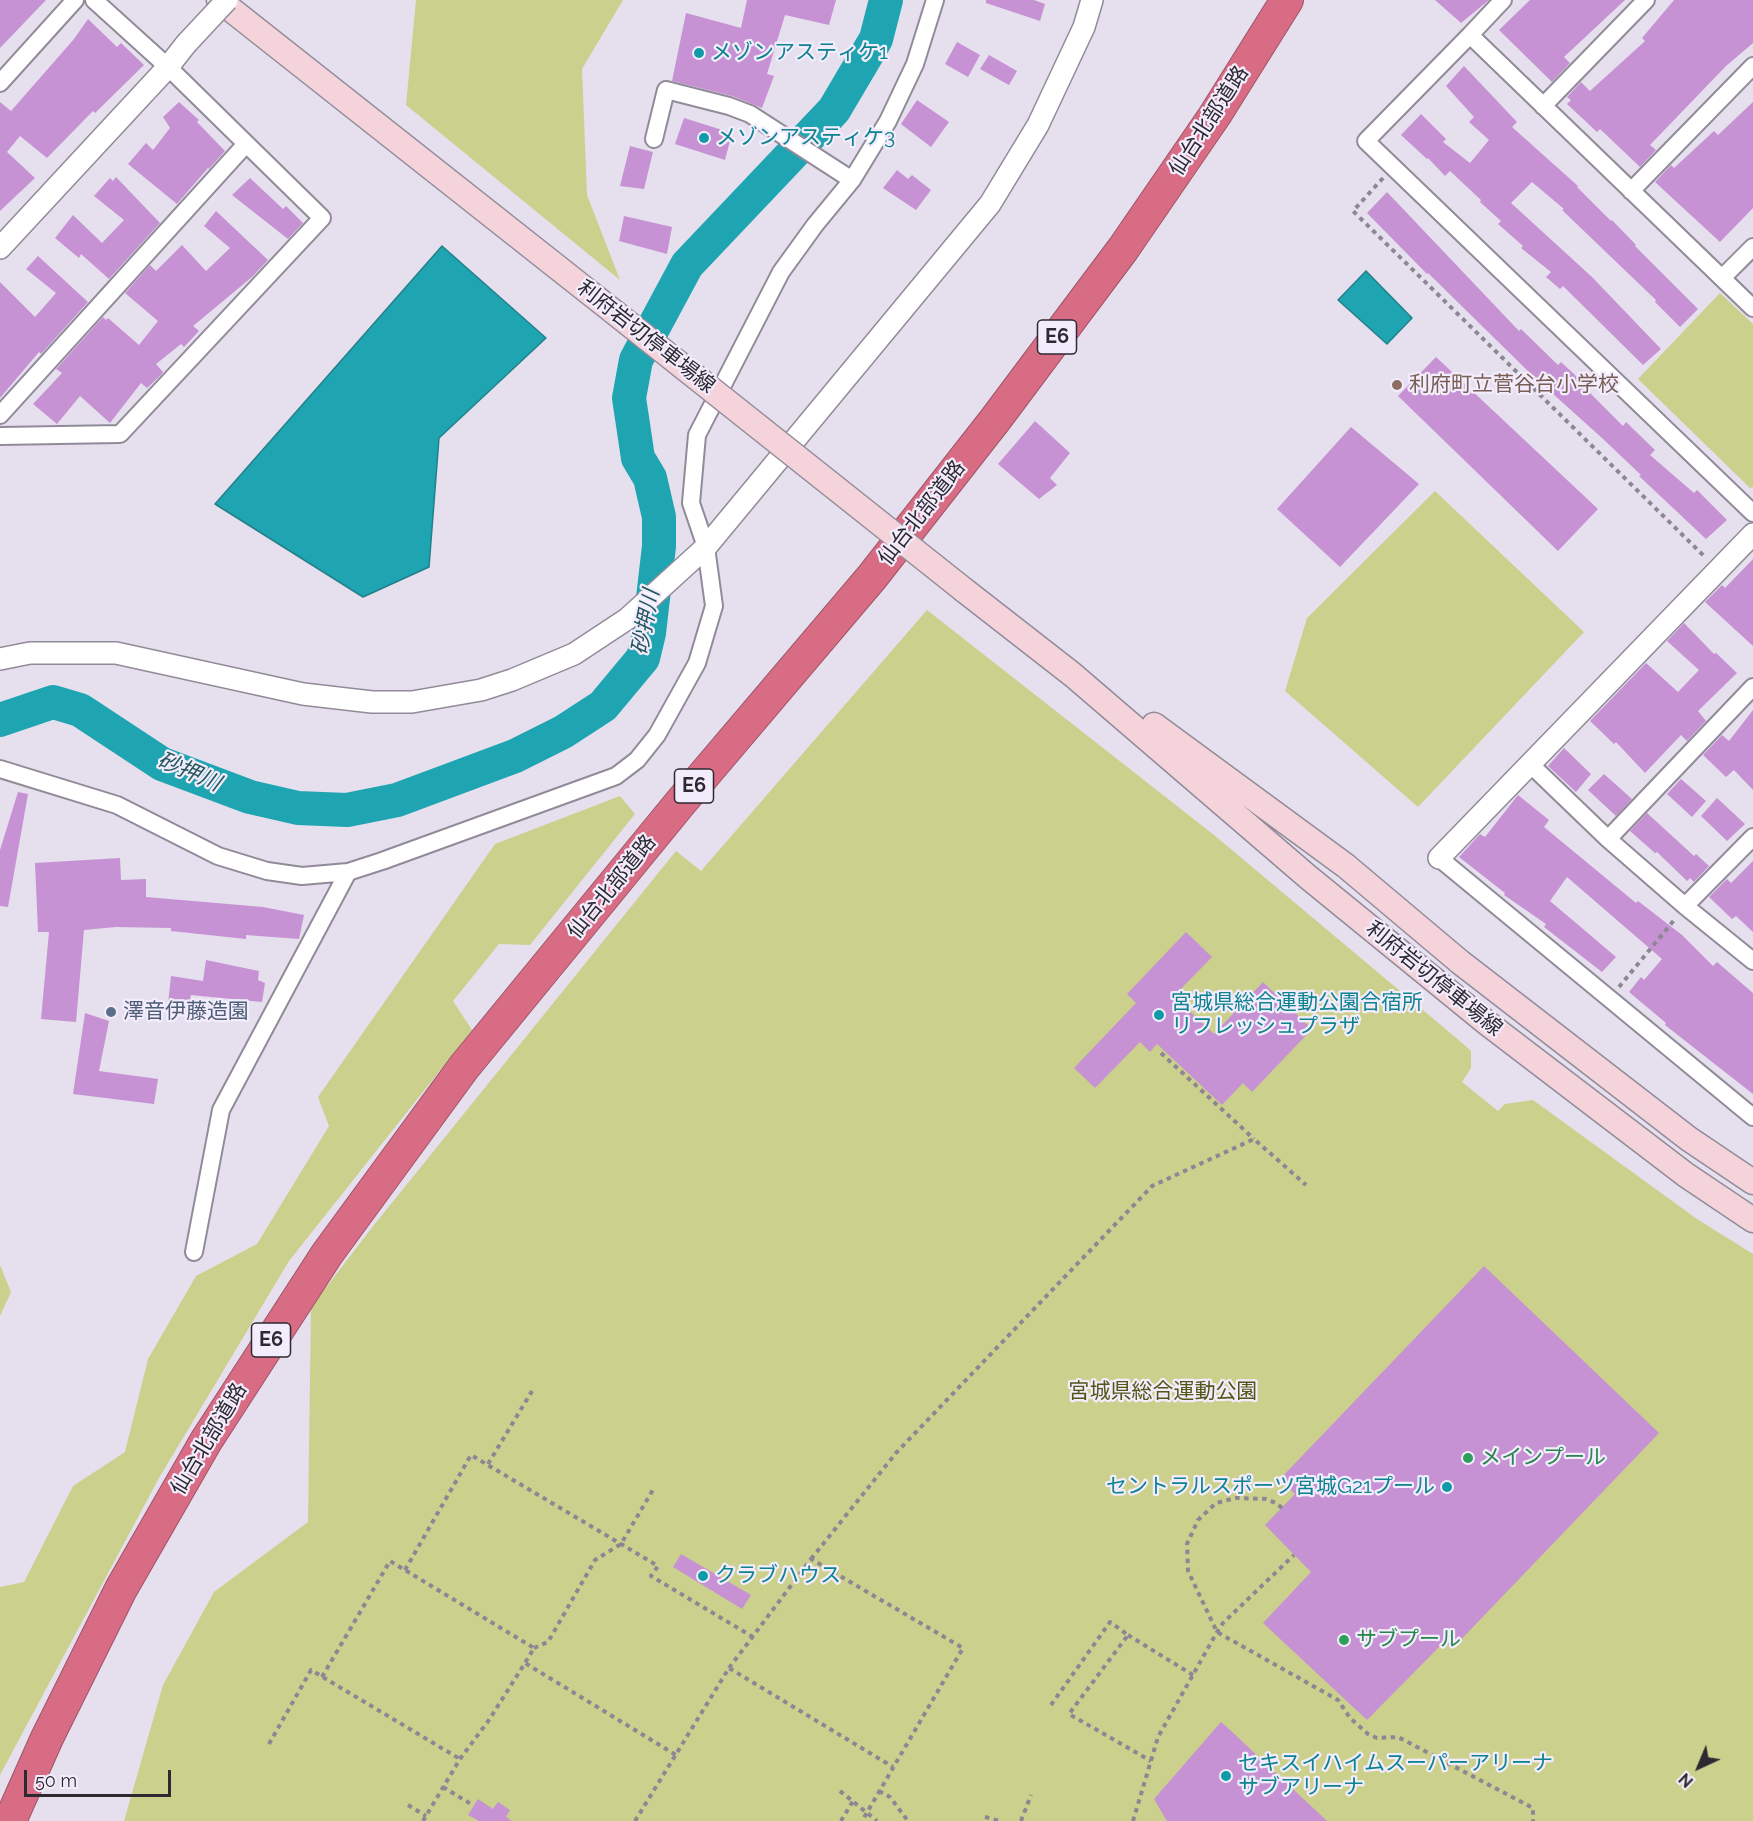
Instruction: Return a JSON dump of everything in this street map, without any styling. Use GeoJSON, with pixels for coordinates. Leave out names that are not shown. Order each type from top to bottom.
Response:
{"type":"FeatureCollection","features":[{"type":"Feature","properties":{"kind":"highway","name":"仙台北部道路"},"geometry":{"type":"LineString","coordinates":[[14,1812],[47,1737],[121,1589],[212,1431],[327,1254],[464,1067],[681,802],[872,577],[995,420],[1123,249],[1215,115],[1287,0]]}},
{"type":"Feature","properties":{"kind":"main road","name":"利府岩切停車場線"},"geometry":{"type":"LineString","coordinates":[[219,0],[1073,675],[1308,877],[1478,1016],[1686,1175],[1753,1220]]}},
{"type":"Feature","properties":{"kind":"main road","name":"利府岩切停車場線"},"geometry":{"type":"LineString","coordinates":[[1073,675],[1137,714],[1346,866],[1460,962],[1689,1139],[1753,1182]]}},
{"type":"Feature","properties":{"kind":"street"},"geometry":{"type":"LineString","coordinates":[[0,83],[75,0]]}},
{"type":"Feature","properties":{"kind":"street"},"geometry":{"type":"LineString","coordinates":[[0,436],[120,434],[322,218],[168,67],[94,0]]}},
{"type":"Feature","properties":{"kind":"street"},"geometry":{"type":"LineString","coordinates":[[0,248],[227,0]]}},
{"type":"Feature","properties":{"kind":"street"},"geometry":{"type":"LineString","coordinates":[[3,770],[117,805],[218,856],[267,871],[303,876],[348,872],[616,776],[637,760],[657,735],[697,663],[714,606],[706,547],[691,503],[697,435],[781,272],[852,180],[888,121],[915,64],[935,0]]}},
{"type":"Feature","properties":{"kind":"street"},"geometry":{"type":"LineString","coordinates":[[0,660],[41,653],[116,653],[303,694],[372,702],[412,702],[447,697],[512,680],[574,654],[627,619],[706,547],[990,204],[1038,125],[1084,27],[1092,0]]}},
{"type":"Feature","properties":{"kind":"street"},"geometry":{"type":"LineString","coordinates":[[1503,0],[1366,141],[1753,513]]}},
{"type":"Feature","properties":{"kind":"street"},"geometry":{"type":"LineString","coordinates":[[1543,106],[1646,0]]}},
{"type":"Feature","properties":{"kind":"street"},"geometry":{"type":"LineString","coordinates":[[1470,35],[1753,308]]}},
{"type":"Feature","properties":{"kind":"street"},"geometry":{"type":"LineString","coordinates":[[1631,190],[1753,66]]}},
{"type":"Feature","properties":{"kind":"street"},"geometry":{"type":"LineString","coordinates":[[654,139],[666,90],[729,106],[750,114],[852,180]]}},
{"type":"Feature","properties":{"kind":"street"},"geometry":{"type":"LineString","coordinates":[[0,415],[246,144]]}},
{"type":"Feature","properties":{"kind":"street"},"geometry":{"type":"LineString","coordinates":[[1722,278],[1753,247]]}},
{"type":"Feature","properties":{"kind":"street"},"geometry":{"type":"LineString","coordinates":[[1753,534],[1439,858],[1753,1117]]}},
{"type":"Feature","properties":{"kind":"street"},"geometry":{"type":"LineString","coordinates":[[1608,839],[1753,687]]}},
{"type":"Feature","properties":{"kind":"street"},"geometry":{"type":"LineString","coordinates":[[1530,764],[1608,839],[1753,961]]}},
{"type":"Feature","properties":{"kind":"street"},"geometry":{"type":"LineString","coordinates":[[1685,906],[1753,837]]}},
{"type":"Feature","properties":{"kind":"street"},"geometry":{"type":"LineString","coordinates":[[194,1251],[221,1110],[348,872]]}},
{"type":"Feature","properties":{"kind":"path"},"geometry":{"type":"LineString","coordinates":[[1393,166],[1353,211],[1718,570]]}},
{"type":"Feature","properties":{"kind":"path"},"geometry":{"type":"LineString","coordinates":[[1610,999],[1685,906]]}},
{"type":"Feature","properties":{"kind":"path"},"geometry":{"type":"LineString","coordinates":[[1161,1053],[1306,1185]]}},
{"type":"Feature","properties":{"kind":"path"},"geometry":{"type":"LineString","coordinates":[[635,1821],[729,1668],[811,1559],[896,1453],[1152,1186],[1254,1139]]}},
{"type":"Feature","properties":{"kind":"path"},"geometry":{"type":"LineString","coordinates":[[488,1464],[532,1390]]}},
{"type":"Feature","properties":{"kind":"path"},"geometry":{"type":"LineString","coordinates":[[405,1570],[471,1455],[657,1566],[651,1576],[753,1637]]}},
{"type":"Feature","properties":{"kind":"path"},"geometry":{"type":"LineString","coordinates":[[423,1821],[460,1759],[489,1720],[534,1648],[548,1642],[595,1560],[621,1544],[654,1488]]}},
{"type":"Feature","properties":{"kind":"path"},"geometry":{"type":"LineString","coordinates":[[1282,1508],[1266,1499],[1236,1498],[1216,1503],[1198,1520],[1187,1545],[1188,1568],[1217,1632],[1338,1700],[1350,1718],[1368,1734],[1377,1738],[1398,1737],[1533,1808],[1533,1821]]}},
{"type":"Feature","properties":{"kind":"path"},"geometry":{"type":"LineString","coordinates":[[1133,1821],[1158,1737],[1217,1632],[1223,1623],[1294,1555]]}},
{"type":"Feature","properties":{"kind":"path"},"geometry":{"type":"LineString","coordinates":[[811,1559],[963,1648],[862,1821]]}},
{"type":"Feature","properties":{"kind":"path"},"geometry":{"type":"LineString","coordinates":[[322,1677],[390,1562],[534,1648]]}},
{"type":"Feature","properties":{"kind":"path"},"geometry":{"type":"LineString","coordinates":[[1052,1705],[1110,1622],[1193,1675]]}},
{"type":"Feature","properties":{"kind":"path"},"geometry":{"type":"LineString","coordinates":[[1128,1635],[1069,1714],[1151,1761]]}},
{"type":"Feature","properties":{"kind":"path"},"geometry":{"type":"LineString","coordinates":[[525,1663],[676,1755]]}},
{"type":"Feature","properties":{"kind":"path"},"geometry":{"type":"LineString","coordinates":[[729,1668],[893,1767]]}},
{"type":"Feature","properties":{"kind":"path"},"geometry":{"type":"LineString","coordinates":[[269,1744],[311,1670],[460,1759]]}},
{"type":"Feature","properties":{"kind":"path"},"geometry":{"type":"LineString","coordinates":[[443,1787],[471,1804]]}},
{"type":"Feature","properties":{"kind":"path"},"geometry":{"type":"LineString","coordinates":[[840,1791],[854,1800],[877,1821]]}},
{"type":"Feature","properties":{"kind":"path"},"geometry":{"type":"LineString","coordinates":[[879,1791],[890,1797],[908,1821]]}},
{"type":"Feature","properties":{"kind":"path"},"geometry":{"type":"LineString","coordinates":[[1022,1821],[1031,1795]]}},
{"type":"Feature","properties":{"kind":"path"},"geometry":{"type":"LineString","coordinates":[[848,1821],[842,1819],[854,1800]]}},
{"type":"Feature","properties":{"kind":"path"},"geometry":{"type":"LineString","coordinates":[[408,1805],[426,1816]]}},
{"type":"Feature","properties":{"kind":"path"},"geometry":{"type":"LineString","coordinates":[[985,1817],[1000,1821]]}},
{"type":"Feature","properties":{"kind":"green space"},"geometry":{"type":"Polygon","coordinates":[[[416,0],[623,0],[582,69],[587,195],[620,280],[406,105],[416,0]]]}},
{"type":"Feature","properties":{"kind":"green space"},"geometry":{"type":"Polygon","coordinates":[[[1720,293],[1753,324],[1753,487],[1750,488],[1638,379],[1720,293]]]}},
{"type":"Feature","properties":{"kind":"green space"},"geometry":{"type":"Polygon","coordinates":[[[1435,491],[1584,632],[1418,807],[1285,691],[1307,618],[1435,491]]]}},
{"type":"Feature","properties":{"kind":"green space","name":"宮城県総合運動公園"},"geometry":{"type":"Polygon","coordinates":[[[927,610],[1214,835],[1461,1042],[1471,1051],[1471,1068],[1462,1082],[1498,1111],[1505,1104],[1533,1100],[1697,1219],[1753,1254],[1753,1821],[124,1821],[163,1685],[214,1592],[308,1522],[311,1307],[374,1225],[676,851],[701,871],[927,610]]]}},
{"type":"Feature","properties":{"kind":"green space"},"geometry":{"type":"Polygon","coordinates":[[[620,796],[635,814],[530,945],[499,944],[453,1001],[472,1030],[289,1261],[159,1478],[0,1775],[0,1587],[24,1582],[73,1486],[125,1452],[148,1359],[196,1276],[257,1244],[329,1126],[318,1097],[495,844],[620,796]]]}},
{"type":"Feature","properties":{"kind":"green space"},"geometry":{"type":"Polygon","coordinates":[[[0,1265],[11,1292],[0,1316],[0,1265]]]}},
{"type":"Feature","properties":{"kind":"water"},"geometry":{"type":"Polygon","coordinates":[[[442,246],[546,338],[439,438],[429,567],[363,597],[215,504],[442,246]]]}},
{"type":"Feature","properties":{"kind":"water"},"geometry":{"type":"Polygon","coordinates":[[[1366,271],[1412,318],[1387,344],[1338,300],[1366,271]]]}},
{"type":"Feature","properties":{"kind":"building"},"geometry":{"type":"Polygon","coordinates":[[[0,0],[46,0],[0,48],[0,0]]]}},
{"type":"Feature","properties":{"kind":"building"},"geometry":{"type":"Polygon","coordinates":[[[747,0],[836,0],[829,25],[785,15],[767,74],[774,76],[762,108],[732,96],[672,81],[686,13],[741,28],[747,0]]]}},
{"type":"Feature","properties":{"kind":"building"},"geometry":{"type":"Polygon","coordinates":[[[986,0],[1034,0],[1045,4],[1040,21],[986,3],[986,0]]]}},
{"type":"Feature","properties":{"kind":"building"},"geometry":{"type":"Polygon","coordinates":[[[1435,0],[1489,0],[1461,23],[1435,0]]]}},
{"type":"Feature","properties":{"kind":"building"},"geometry":{"type":"Polygon","coordinates":[[[1530,0],[1625,0],[1564,57],[1570,63],[1552,82],[1499,30],[1530,0]]]}},
{"type":"Feature","properties":{"kind":"building"},"geometry":{"type":"Polygon","coordinates":[[[1674,0],[1753,0],[1753,43],[1726,66],[1650,145],[1656,150],[1640,167],[1600,129],[1597,132],[1567,104],[1571,100],[1567,97],[1581,82],[1590,91],[1645,41],[1642,38],[1674,0]]]}},
{"type":"Feature","properties":{"kind":"building"},"geometry":{"type":"Polygon","coordinates":[[[88,19],[117,47],[121,43],[144,65],[95,113],[93,111],[47,158],[20,136],[7,152],[35,178],[0,211],[0,102],[11,111],[74,39],[88,19]]]}},
{"type":"Feature","properties":{"kind":"building"},"geometry":{"type":"Polygon","coordinates":[[[957,42],[980,55],[968,77],[945,64],[957,42]]]}},
{"type":"Feature","properties":{"kind":"building"},"geometry":{"type":"Polygon","coordinates":[[[989,55],[1017,71],[1009,85],[980,69],[989,55]]]}},
{"type":"Feature","properties":{"kind":"building"},"geometry":{"type":"Polygon","coordinates":[[[1464,66],[1517,122],[1512,127],[1578,186],[1698,309],[1680,327],[1655,302],[1656,300],[1562,210],[1564,209],[1532,182],[1511,203],[1592,277],[1661,349],[1643,365],[1563,286],[1560,289],[1546,277],[1551,272],[1521,248],[1523,246],[1498,224],[1501,221],[1480,202],[1481,200],[1450,171],[1445,176],[1401,135],[1421,114],[1446,139],[1443,142],[1470,163],[1489,140],[1469,122],[1474,117],[1446,86],[1464,66]]]}},
{"type":"Feature","properties":{"kind":"building"},"geometry":{"type":"Polygon","coordinates":[[[917,100],[949,122],[931,147],[901,124],[917,100]]]}},
{"type":"Feature","properties":{"kind":"building"},"geometry":{"type":"Polygon","coordinates":[[[179,102],[199,120],[197,122],[225,151],[177,204],[128,164],[146,143],[153,150],[170,128],[163,117],[179,102]]]}},
{"type":"Feature","properties":{"kind":"building"},"geometry":{"type":"Polygon","coordinates":[[[1753,102],[1753,208],[1720,242],[1655,182],[1671,165],[1674,168],[1714,131],[1718,135],[1753,102]]]}},
{"type":"Feature","properties":{"kind":"building","name":"メゾンアスティケ3"},"geometry":{"type":"Polygon","coordinates":[[[684,118],[732,133],[725,160],[675,144],[684,118]]]}},
{"type":"Feature","properties":{"kind":"building"},"geometry":{"type":"Polygon","coordinates":[[[630,146],[653,152],[644,189],[620,186],[630,146]]]}},
{"type":"Feature","properties":{"kind":"building"},"geometry":{"type":"Polygon","coordinates":[[[897,170],[908,179],[912,175],[931,190],[916,210],[883,188],[897,170]]]}},
{"type":"Feature","properties":{"kind":"building"},"geometry":{"type":"Polygon","coordinates":[[[116,177],[160,223],[109,279],[81,254],[79,258],[55,238],[73,215],[102,243],[124,220],[94,196],[110,178],[113,181],[116,177]]]}},
{"type":"Feature","properties":{"kind":"building"},"geometry":{"type":"Polygon","coordinates":[[[250,178],[283,209],[286,206],[303,223],[288,239],[232,195],[250,178]]]}},
{"type":"Feature","properties":{"kind":"building"},"geometry":{"type":"Polygon","coordinates":[[[1387,192],[1519,331],[1521,329],[1558,365],[1561,362],[1590,389],[1588,391],[1623,426],[1626,422],[1655,450],[1650,455],[1694,493],[1697,490],[1727,520],[1706,539],[1427,274],[1367,213],[1387,192]]]}},
{"type":"Feature","properties":{"kind":"building"},"geometry":{"type":"Polygon","coordinates":[[[216,211],[268,260],[252,277],[193,326],[199,331],[184,347],[181,344],[156,364],[163,372],[161,375],[147,388],[141,383],[110,423],[80,396],[57,424],[33,404],[62,373],[56,369],[103,317],[106,320],[108,318],[139,345],[158,321],[125,293],[150,265],[156,271],[182,245],[206,271],[230,248],[204,226],[216,211]]]}},
{"type":"Feature","properties":{"kind":"building"},"geometry":{"type":"Polygon","coordinates":[[[624,216],[672,227],[667,254],[619,241],[624,216]]]}},
{"type":"Feature","properties":{"kind":"building"},"geometry":{"type":"Polygon","coordinates":[[[38,256],[88,302],[41,354],[39,352],[0,398],[0,282],[35,317],[56,293],[26,269],[38,256]]]}},
{"type":"Feature","properties":{"kind":"building"},"geometry":{"type":"Polygon","coordinates":[[[1436,357],[1598,509],[1558,551],[1398,396],[1436,357]]]}},
{"type":"Feature","properties":{"kind":"building"},"geometry":{"type":"Polygon","coordinates":[[[1035,421],[1070,453],[1050,478],[1057,485],[1039,499],[998,464],[1035,421]]]}},
{"type":"Feature","properties":{"kind":"building"},"geometry":{"type":"Polygon","coordinates":[[[1351,427],[1419,484],[1340,567],[1277,509],[1351,427]]]}},
{"type":"Feature","properties":{"kind":"building"},"geometry":{"type":"Polygon","coordinates":[[[1753,559],[1753,646],[1705,602],[1722,585],[1725,588],[1753,559]]]}},
{"type":"Feature","properties":{"kind":"building"},"geometry":{"type":"Polygon","coordinates":[[[1684,623],[1714,654],[1716,653],[1737,673],[1698,711],[1706,721],[1687,741],[1681,735],[1645,773],[1616,742],[1614,744],[1590,721],[1646,663],[1678,692],[1699,670],[1667,641],[1684,623]]]}},
{"type":"Feature","properties":{"kind":"building"},"geometry":{"type":"Polygon","coordinates":[[[1753,710],[1753,790],[1734,770],[1726,777],[1703,755],[1722,735],[1729,741],[1753,710]]]}},
{"type":"Feature","properties":{"kind":"building"},"geometry":{"type":"Polygon","coordinates":[[[1564,748],[1591,774],[1576,792],[1548,766],[1564,748]]]}},
{"type":"Feature","properties":{"kind":"building"},"geometry":{"type":"Polygon","coordinates":[[[1604,774],[1632,799],[1616,816],[1588,790],[1604,774]]]}},
{"type":"Feature","properties":{"kind":"building"},"geometry":{"type":"Polygon","coordinates":[[[1681,779],[1706,801],[1692,817],[1667,794],[1681,779]]]}},
{"type":"Feature","properties":{"kind":"building"},"geometry":{"type":"Polygon","coordinates":[[[18,792],[28,794],[8,907],[0,906],[0,850],[18,792]]]}},
{"type":"Feature","properties":{"kind":"building"},"geometry":{"type":"Polygon","coordinates":[[[1518,795],[1549,820],[1544,827],[1636,903],[1638,901],[1682,935],[1713,966],[1717,962],[1753,993],[1753,1094],[1665,1025],[1666,1023],[1629,992],[1641,977],[1644,980],[1662,959],[1567,877],[1550,901],[1616,957],[1602,972],[1544,927],[1546,924],[1504,895],[1505,893],[1459,857],[1480,834],[1485,837],[1518,795]]]}},
{"type":"Feature","properties":{"kind":"building"},"geometry":{"type":"Polygon","coordinates":[[[1717,798],[1745,824],[1727,841],[1701,816],[1717,798]]]}},
{"type":"Feature","properties":{"kind":"building"},"geometry":{"type":"Polygon","coordinates":[[[1647,813],[1694,856],[1696,854],[1709,866],[1694,882],[1690,878],[1687,881],[1657,852],[1655,853],[1630,831],[1647,813]]]}},
{"type":"Feature","properties":{"kind":"building"},"geometry":{"type":"Polygon","coordinates":[[[120,858],[121,880],[146,879],[146,897],[263,907],[304,915],[299,939],[246,935],[246,939],[171,931],[171,928],[116,927],[84,930],[76,1022],[41,1019],[49,932],[38,932],[35,863],[120,858]]]}},
{"type":"Feature","properties":{"kind":"building"},"geometry":{"type":"Polygon","coordinates":[[[1753,861],[1753,932],[1736,916],[1732,919],[1709,897],[1727,879],[1731,883],[1753,861]]]}},
{"type":"Feature","properties":{"kind":"building","name":"宮城県総合運動公園合宿所 リフレッシュプラザ"},"geometry":{"type":"Polygon","coordinates":[[[1186,932],[1212,957],[1174,996],[1214,1034],[1263,982],[1312,1029],[1252,1092],[1243,1083],[1222,1105],[1157,1044],[1150,1052],[1140,1042],[1095,1088],[1074,1068],[1136,1003],[1127,994],[1186,932]]]}},
{"type":"Feature","properties":{"kind":"building"},"geometry":{"type":"Polygon","coordinates":[[[206,960],[259,971],[258,980],[265,983],[262,1002],[191,995],[189,1006],[168,1004],[171,976],[203,981],[206,960]]]}},
{"type":"Feature","properties":{"kind":"building"},"geometry":{"type":"Polygon","coordinates":[[[85,1013],[109,1021],[99,1071],[158,1079],[154,1104],[73,1094],[85,1013]]]}},
{"type":"Feature","properties":{"kind":"building","name":"セントラルスポーツ宮城G21プール"},"geometry":{"type":"Polygon","coordinates":[[[1484,1266],[1659,1433],[1452,1649],[1444,1642],[1367,1720],[1263,1623],[1311,1572],[1265,1525],[1295,1494],[1280,1479],[1484,1266]]]}},
{"type":"Feature","properties":{"kind":"building","name":"クラブハウス"},"geometry":{"type":"Polygon","coordinates":[[[681,1554],[751,1595],[742,1609],[673,1567],[681,1554]]]}},
{"type":"Feature","properties":{"kind":"building","name":"セキスイハイムスーパーアリーナ サブアリーナ"},"geometry":{"type":"Polygon","coordinates":[[[1221,1722],[1327,1821],[1167,1821],[1154,1799],[1221,1722]]]}},
{"type":"Feature","properties":{"kind":"building"},"geometry":{"type":"Polygon","coordinates":[[[478,1799],[493,1809],[498,1802],[510,1810],[506,1817],[512,1821],[479,1821],[468,1815],[478,1799]]]}},
{"type":"Feature","properties":{"kind":"waterway","name":"砂押川"},"geometry":{"type":"LineString","coordinates":[[0,720],[53,702],[80,710],[162,764],[250,797],[298,808],[347,810],[397,800],[515,756],[563,732],[603,706],[643,658],[649,633],[659,546],[659,517],[650,478],[638,458],[629,398],[636,360],[687,265],[834,110],[876,39],[886,0]]}},
{"type":"Feature","properties":{"kind":"place","name":"メゾンアスティケ1"},"geometry":{"type":"Point","coordinates":[699,53]}},
{"type":"Feature","properties":{"kind":"place","name":"メゾンアスティケ3"},"geometry":{"type":"Point","coordinates":[704,138]}},
{"type":"Feature","properties":{"kind":"place","name":"利府町立菅谷台小学校"},"geometry":{"type":"Point","coordinates":[1397,385]}},
{"type":"Feature","properties":{"kind":"place","name":"澤音伊藤造園"},"geometry":{"type":"Point","coordinates":[111,1012]}},
{"type":"Feature","properties":{"kind":"place","name":"宮城県総合運動公園合宿所 リフレッシュプラザ"},"geometry":{"type":"Point","coordinates":[1159,1015]}},
{"type":"Feature","properties":{"kind":"place","name":"メインプール"},"geometry":{"type":"Point","coordinates":[1468,1458]}},
{"type":"Feature","properties":{"kind":"place","name":"セントラルスポーツ宮城G21プール"},"geometry":{"type":"Point","coordinates":[1447,1487]}},
{"type":"Feature","properties":{"kind":"place","name":"クラブハウス"},"geometry":{"type":"Point","coordinates":[703,1576]}},
{"type":"Feature","properties":{"kind":"place","name":"サブプール"},"geometry":{"type":"Point","coordinates":[1344,1640]}},
{"type":"Feature","properties":{"kind":"place","name":"セキスイハイムスーパーアリーナ サブアリーナ"},"geometry":{"type":"Point","coordinates":[1226,1776]}}]}
